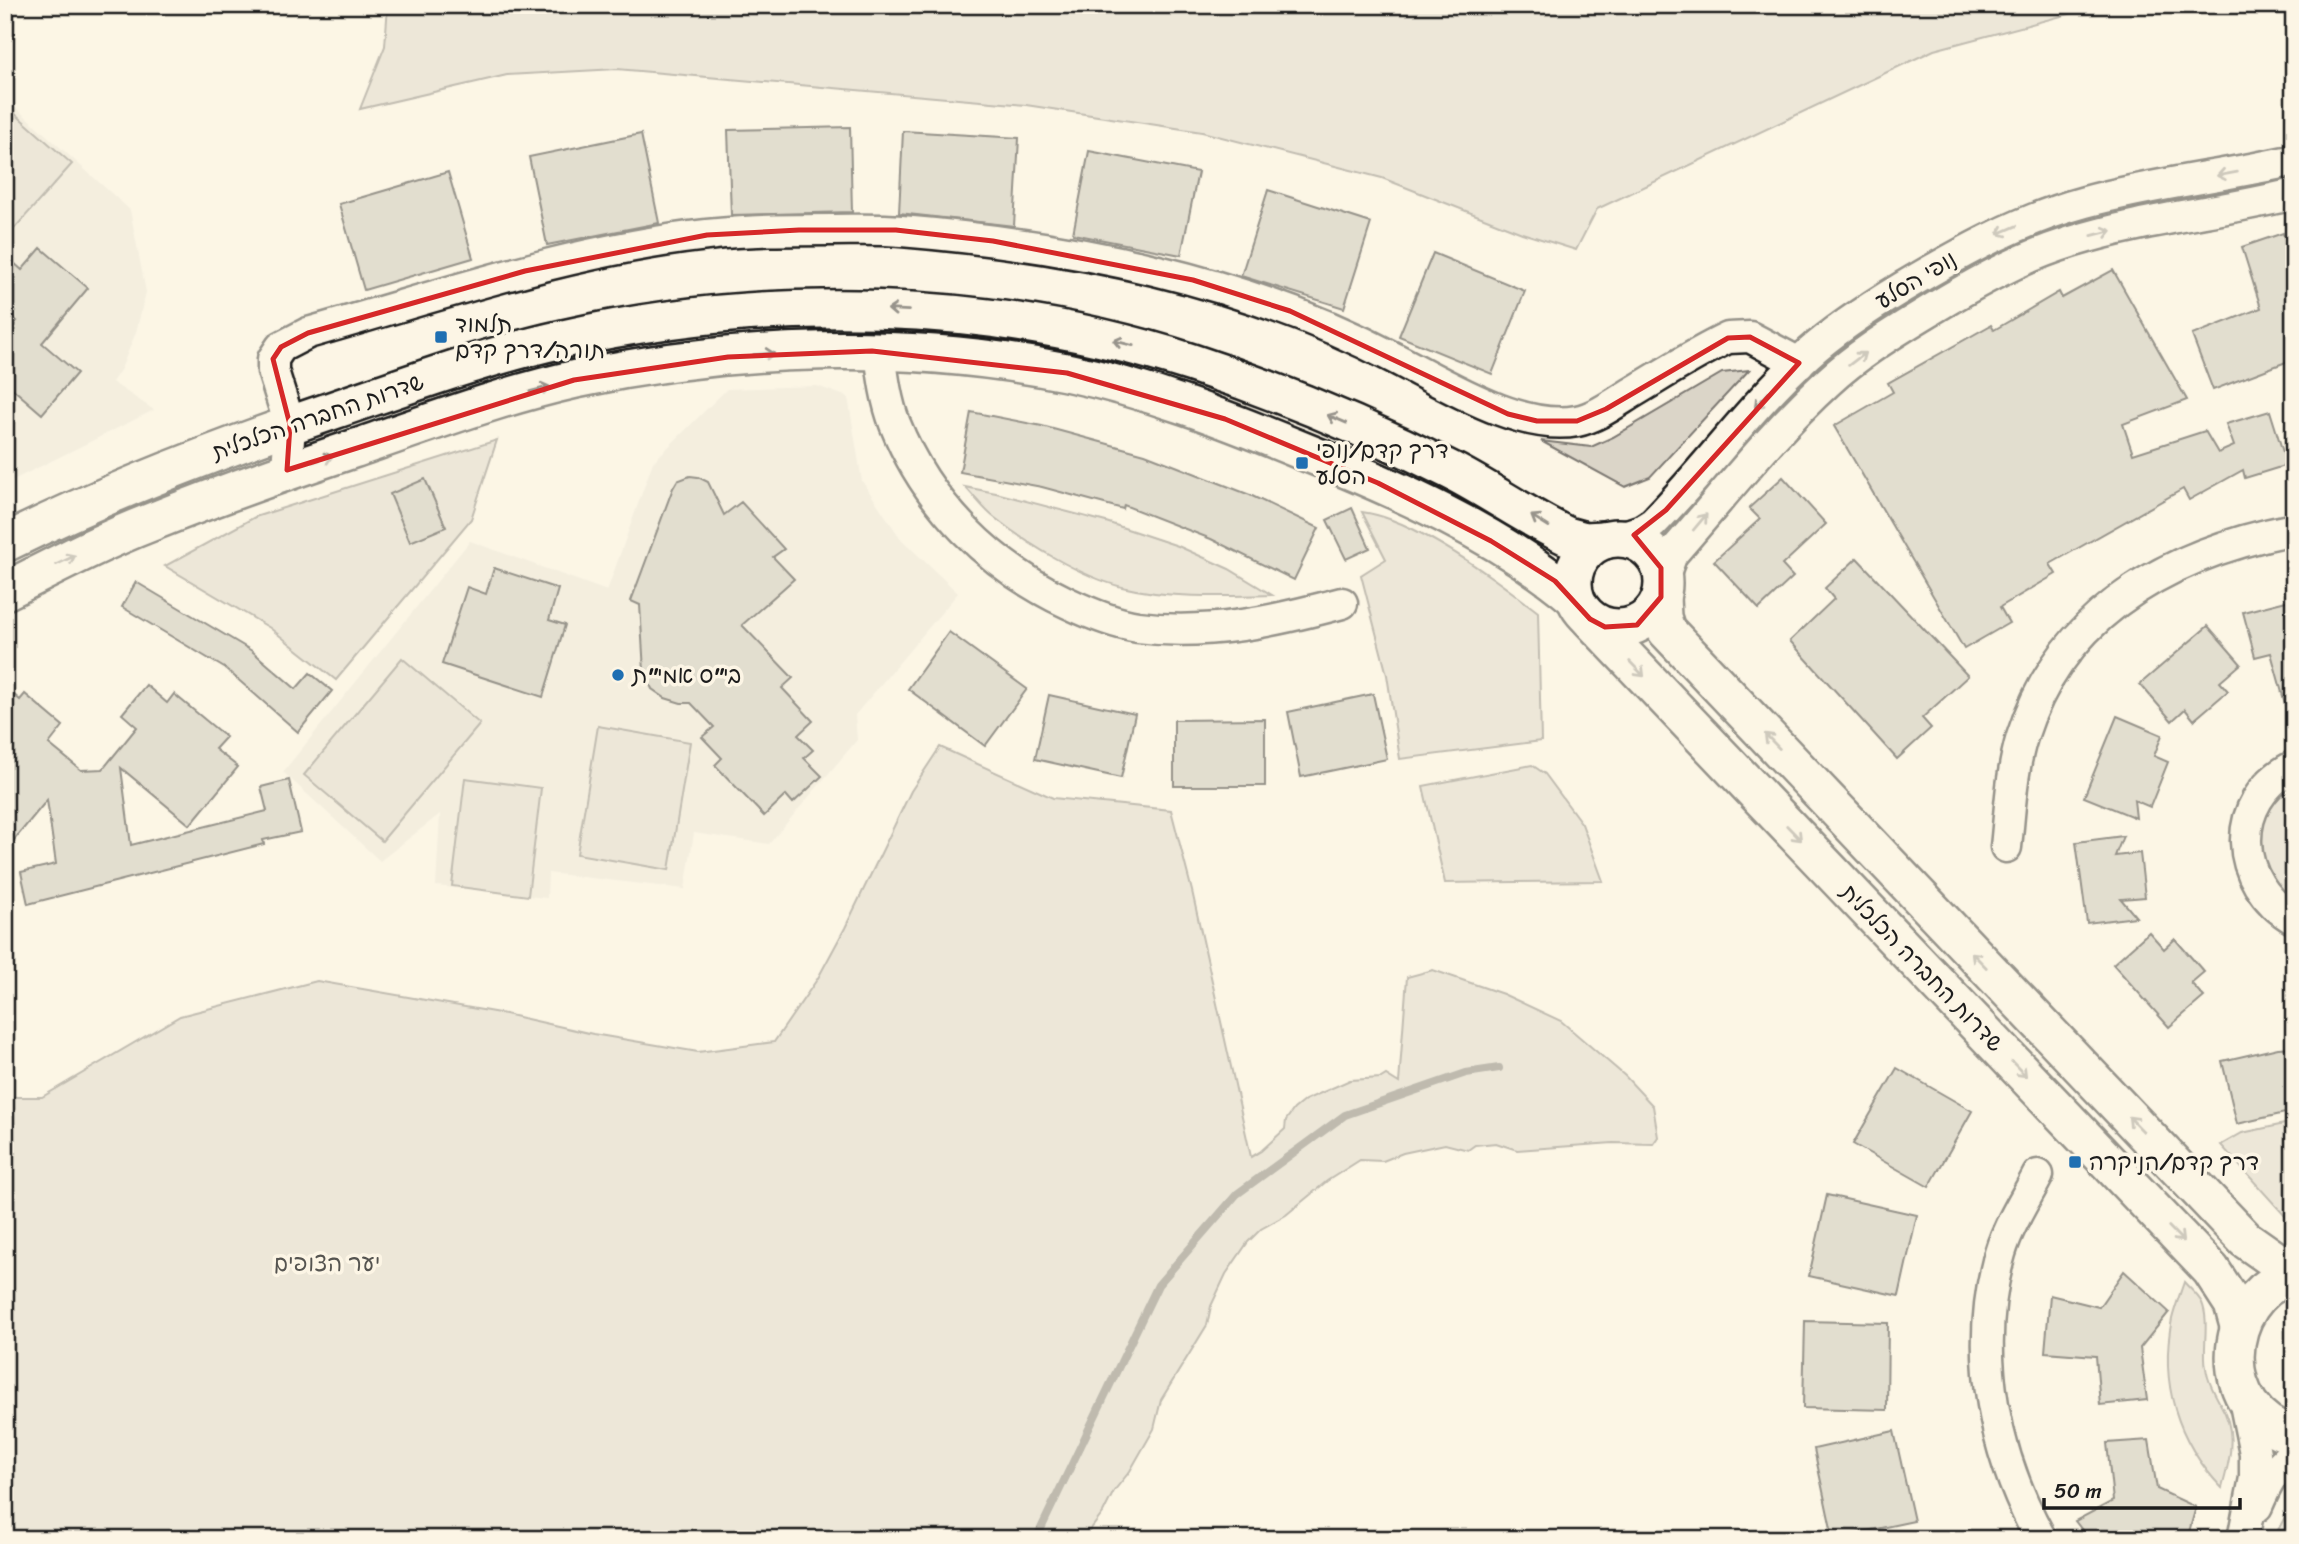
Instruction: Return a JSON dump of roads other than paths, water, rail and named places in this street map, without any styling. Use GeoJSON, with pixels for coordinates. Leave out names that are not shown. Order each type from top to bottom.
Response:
{"type":"FeatureCollection","features":[{"type":"Feature","properties":{"kind":"main road","name":"שדרות החברה הכלכלית"},"geometry":{"type":"LineString","coordinates":[[5,543],[134,483],[290,425],[506,354],[565,338],[724,314],[873,309],[968,315],[1075,331],[1137,346],[1240,380],[1396,444],[1454,472],[1567,536],[1585,541],[1611,539]]}},
{"type":"Feature","properties":{"kind":"main road","name":"שדרות החברה הכלכלית"},"geometry":{"type":"LineString","coordinates":[[5,591],[149,522],[288,470],[518,394],[574,380],[728,357],[798,352],[880,352],[964,357],[1067,373],[1126,387],[1213,415],[1324,459],[1434,510],[1555,581],[2211,1270],[2233,1304],[2239,1326]]}},
{"type":"Feature","properties":{"kind":"main road"},"geometry":{"type":"LineString","coordinates":[[1611,539],[1633,540],[1647,548],[1661,568],[1662,588],[1651,615],[1637,625],[1612,628],[1582,608],[1572,587],[1573,573],[1583,554],[1593,545],[1611,539]]}},
{"type":"Feature","properties":{"kind":"main road","name":"שדרות החברה הכלכלית"},"geometry":{"type":"LineString","coordinates":[[1662,588],[1662,617],[1666,630],[2245,1239],[2282,1265],[2294,1267]]}},
{"type":"Feature","properties":{"kind":"main road"},"geometry":{"type":"LineString","coordinates":[[2294,1274],[2280,1278],[2256,1297],[2239,1326],[2235,1342],[2235,1370],[2247,1400],[2266,1422],[2294,1435]]}},
{"type":"Feature","properties":{"kind":"street","name":"נופי הסלע"},"geometry":{"type":"LineString","coordinates":[[1611,539],[1642,530],[1653,523],[1739,425],[1799,363],[1872,306],[1968,249],[2029,220],[2123,193],[2294,160]]}},
{"type":"Feature","properties":{"kind":"street","name":"נופי הסלע"},"geometry":{"type":"LineString","coordinates":[[1662,588],[1672,554],[1798,411],[1860,356],[1938,305],[2006,267],[2070,242],[2131,226],[2294,194]]}},
{"type":"Feature","properties":{"kind":"street"},"geometry":{"type":"LineString","coordinates":[[288,470],[290,425],[273,371],[273,359],[281,347],[308,333],[525,271],[615,250],[707,235],[799,230],[896,230],[993,241],[1105,259],[1193,280],[1290,311],[1366,343],[1459,392],[1508,414],[1537,421],[1577,421],[1606,409],[1710,346],[1728,338],[1750,337],[1799,363]]}},
{"type":"Feature","properties":{"kind":"street"},"geometry":{"type":"LineString","coordinates":[[880,352],[894,423],[911,459],[952,517],[975,542],[999,563],[1030,583],[1098,617],[1150,628],[1231,628],[1281,619],[1342,603]]}},
{"type":"Feature","properties":{"kind":"street"},"geometry":{"type":"LineString","coordinates":[[2006,848],[2013,775],[2022,737],[2037,701],[2071,645],[2127,593],[2168,568],[2212,550],[2294,529]]}},
{"type":"Feature","properties":{"kind":"street"},"geometry":{"type":"LineString","coordinates":[[2294,766],[2284,771],[2263,791],[2254,805],[2246,837],[2249,866],[2258,887],[2278,909],[2294,919]]}},
{"type":"Feature","properties":{"kind":"street"},"geometry":{"type":"LineString","coordinates":[[2039,1175],[2011,1227],[1998,1259],[1991,1300],[1988,1348],[1990,1395],[2002,1451],[2020,1500],[2041,1539]]}},
{"type":"Feature","properties":{"kind":"street"},"geometry":{"type":"LineString","coordinates":[[2239,1380],[2252,1428],[2255,1453],[2255,1478],[2243,1539]]}},
{"type":"Feature","properties":{"kind":"street"},"geometry":{"type":"LineString","coordinates":[[2243,1539],[2269,1480],[2282,1462],[2294,1452]]}},
{"type":"Feature","properties":{"kind":"waterway"},"geometry":{"type":"LineString","coordinates":[[1036,1539],[1158,1285],[1237,1194],[1345,1115],[1466,1073],[1499,1068]]}},
{"type":"Feature","properties":{"kind":"place","name":"תלמוד תורה/דרך קדם"},"geometry":{"type":"Point","coordinates":[441,337]}},
{"type":"Feature","properties":{"kind":"place","name":"דרך קדם/נופי הסלע"},"geometry":{"type":"Point","coordinates":[1302,463]}},
{"type":"Feature","properties":{"kind":"place","name":"בי\"ס אמי\"ת"},"geometry":{"type":"Point","coordinates":[618,675]}},
{"type":"Feature","properties":{"kind":"place","name":"דרך קדם/הניקרה"},"geometry":{"type":"Point","coordinates":[2075,1162]}},
{"type":"Feature","properties":{"kind":"park label","name":"יער הצופים"},"geometry":{"type":"Point","coordinates":[327,1263]}}]}
